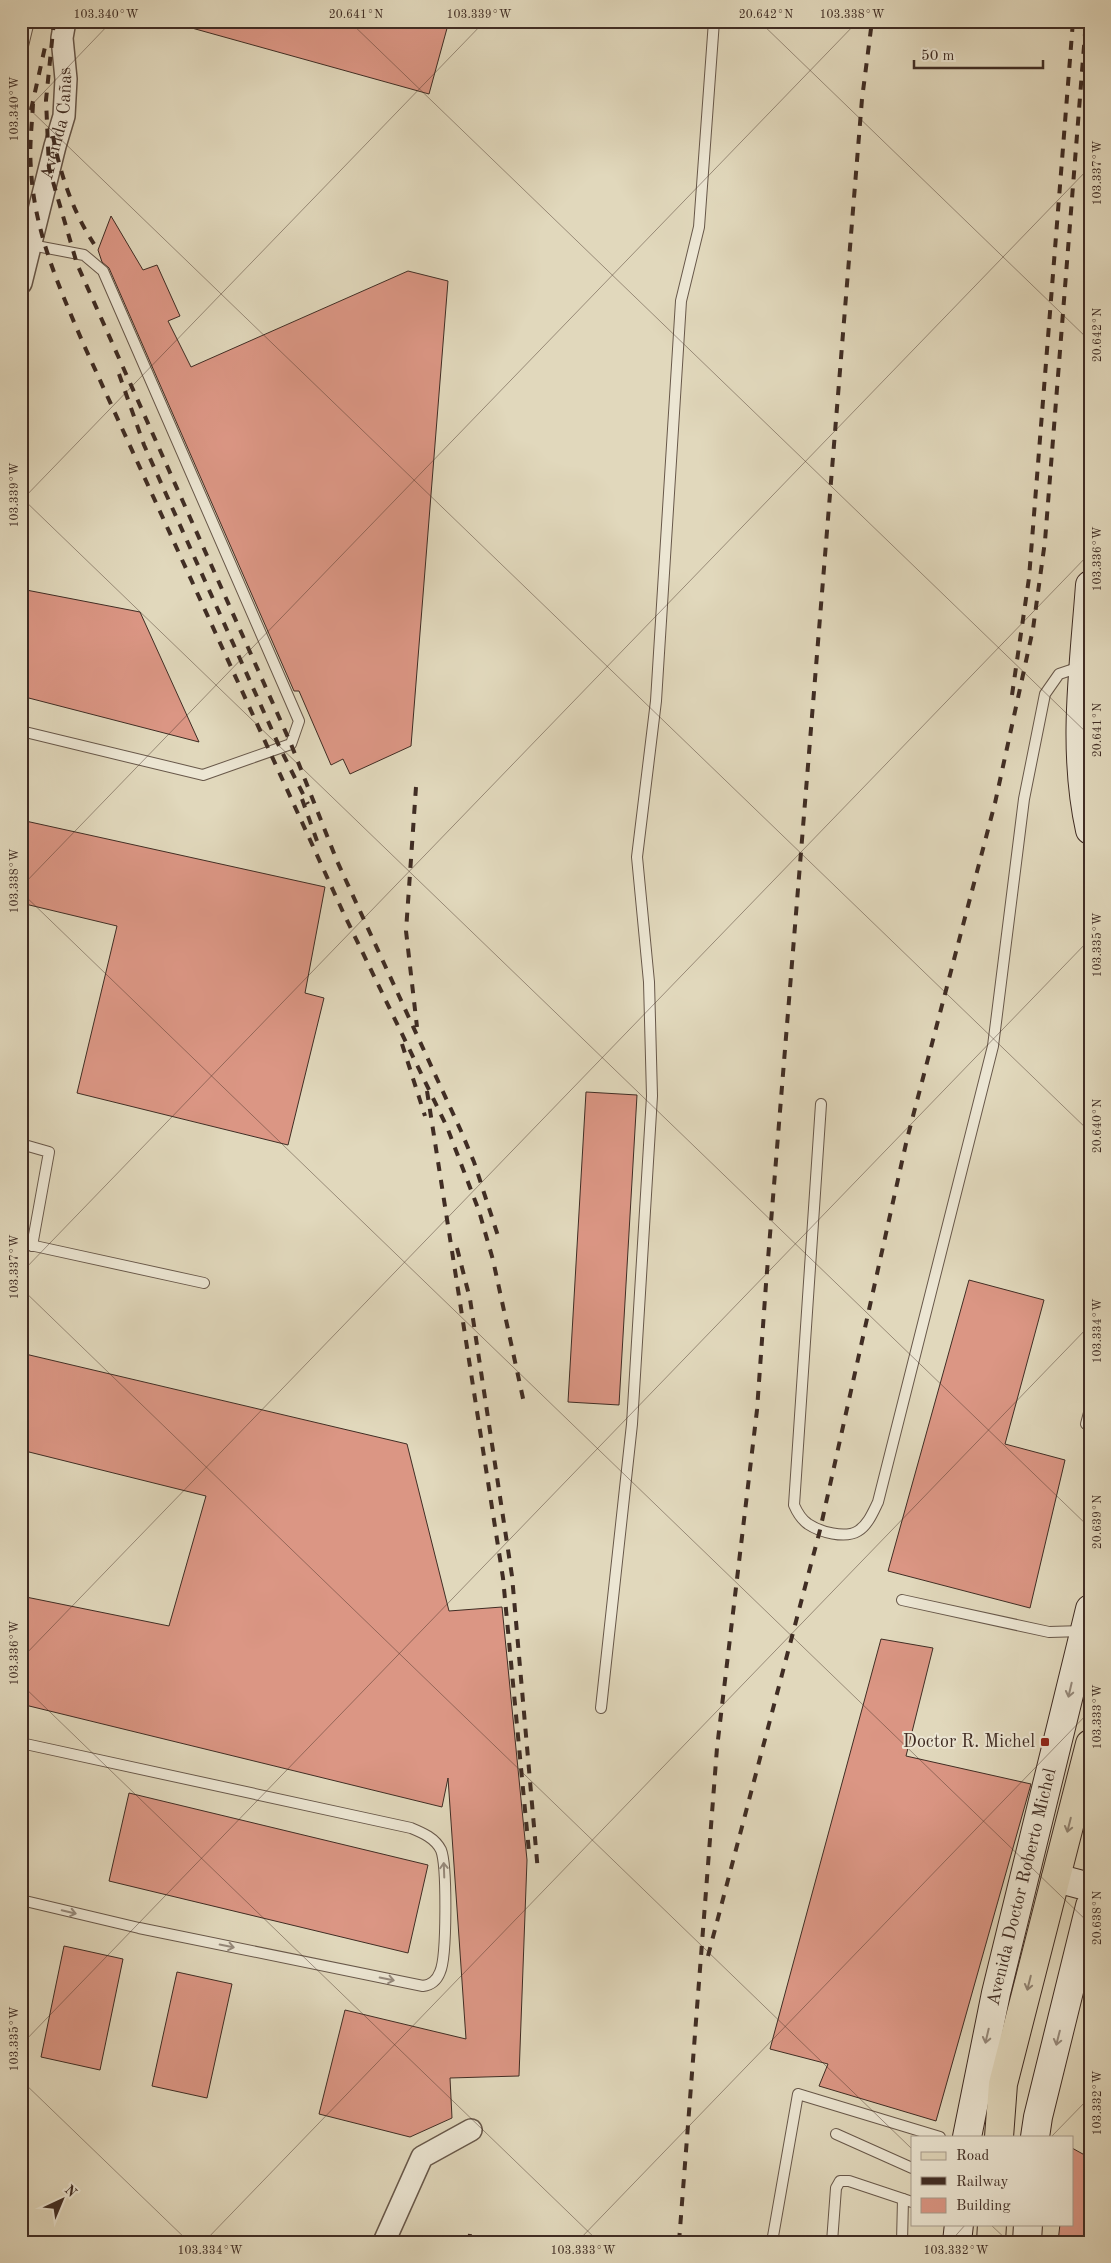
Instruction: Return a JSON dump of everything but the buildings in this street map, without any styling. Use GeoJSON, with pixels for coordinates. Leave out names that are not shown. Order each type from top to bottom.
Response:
{"type":"FeatureCollection","features":[{"type":"Feature","properties":{"kind":"main road"},"geometry":{"type":"LineString","coordinates":[[1090,584],[1087,667],[1079,714],[1080,775],[1090,830]]}},
{"type":"Feature","properties":{"kind":"main road","name":"Avenida Doctor Roberto Michel"},"geometry":{"type":"LineString","coordinates":[[967,2136],[996,1993],[1087,1620]]}},
{"type":"Feature","properties":{"kind":"main road","name":"Avenida Doctor Roberto Michel"},"geometry":{"type":"LineString","coordinates":[[999,2136],[1003,2084],[1090,1744]]}},
{"type":"Feature","properties":{"kind":"main road"},"geometry":{"type":"LineString","coordinates":[[1056,1878],[1090,1887]]}},
{"type":"Feature","properties":{"kind":"main road"},"geometry":{"type":"LineString","coordinates":[[1035,2136],[1038,2117],[1088,1920]]}},
{"type":"Feature","properties":{"kind":"main road"},"geometry":{"type":"LineString","coordinates":[[957,2242],[959,2226]]}},
{"type":"Feature","properties":{"kind":"main road"},"geometry":{"type":"LineString","coordinates":[[990,2242],[992,2226]]}},
{"type":"Feature","properties":{"kind":"main road"},"geometry":{"type":"LineString","coordinates":[[1027,2242],[1028,2226]]}},
{"type":"Feature","properties":{"kind":"street","name":"Avenida Cañas"},"geometry":{"type":"LineString","coordinates":[[21,283],[64,116],[66,79],[62,38],[65,21]]}},
{"type":"Feature","properties":{"kind":"street"},"geometry":{"type":"LineString","coordinates":[[384,2242],[422,2157],[471,2130]]}},
{"type":"Feature","properties":{"kind":"lane"},"geometry":{"type":"LineString","coordinates":[[21,54],[29,21]]}},
{"type":"Feature","properties":{"kind":"lane"},"geometry":{"type":"LineString","coordinates":[[601,1708],[632,1424],[652,1096],[649,982],[637,857],[656,700],[682,301],[699,227],[714,21]]}},
{"type":"Feature","properties":{"kind":"lane"},"geometry":{"type":"LineString","coordinates":[[21,730],[203,775],[291,744],[299,721],[103,271],[84,255],[31,245]]}},
{"type":"Feature","properties":{"kind":"lane"},"geometry":{"type":"LineString","coordinates":[[821,1104],[794,1505],[807,1523],[820,1530],[849,1534],[858,1531],[865,1525],[878,1502],[993,1046],[1024,799],[1045,694],[1058,674],[1087,667]]}},
{"type":"Feature","properties":{"kind":"lane"},"geometry":{"type":"LineString","coordinates":[[21,1144],[49,1152],[32,1246]]}},
{"type":"Feature","properties":{"kind":"lane"},"geometry":{"type":"LineString","coordinates":[[21,1243],[204,1283]]}},
{"type":"Feature","properties":{"kind":"lane"},"geometry":{"type":"LineString","coordinates":[[1086,1424],[1090,1409]]}},
{"type":"Feature","properties":{"kind":"lane"},"geometry":{"type":"LineString","coordinates":[[902,1600],[1049,1632],[1087,1620]]}},
{"type":"Feature","properties":{"kind":"lane"},"geometry":{"type":"LineString","coordinates":[[21,1743],[411,1828],[423,1833],[433,1840],[440,1850],[443,1860],[445,1915],[441,1970],[433,1982],[423,1986],[139,1928],[21,1900]]}},
{"type":"Feature","properties":{"kind":"lane"},"geometry":{"type":"LineString","coordinates":[[772,2242],[798,2094],[937,2136]]}},
{"type":"Feature","properties":{"kind":"lane"},"geometry":{"type":"LineString","coordinates":[[836,2134],[911,2168]]}},
{"type":"Feature","properties":{"kind":"lane"},"geometry":{"type":"LineString","coordinates":[[832,2242],[836,2188],[840,2181],[849,2181],[908,2201],[902,2242]]}},
{"type":"Feature","properties":{"kind":"railway"},"geometry":{"type":"LineString","coordinates":[[54,21],[46,100],[49,168],[77,264],[291,744],[337,861],[461,1131],[474,1162],[500,1242]]}},
{"type":"Feature","properties":{"kind":"railway"},"geometry":{"type":"LineString","coordinates":[[679,2242],[717,1748],[757,1410],[862,99],[872,21]]}},
{"type":"Feature","properties":{"kind":"railway"},"geometry":{"type":"LineString","coordinates":[[1012,695],[1029,578],[1073,21]]}},
{"type":"Feature","properties":{"kind":"railway"},"geometry":{"type":"LineString","coordinates":[[708,1956],[820,1530],[907,1139],[995,803],[1033,629],[1045,541],[1086,21]]}},
{"type":"Feature","properties":{"kind":"railway"},"geometry":{"type":"LineString","coordinates":[[31,110],[45,47]]}},
{"type":"Feature","properties":{"kind":"railway"},"geometry":{"type":"LineString","coordinates":[[33,104],[30,153],[33,192],[42,237],[57,280],[83,343],[343,912],[447,1127],[479,1211],[493,1260],[524,1403]]}},
{"type":"Feature","properties":{"kind":"railway"},"geometry":{"type":"LineString","coordinates":[[21,154],[26,132]]}},
{"type":"Feature","properties":{"kind":"railway"},"geometry":{"type":"LineString","coordinates":[[53,136],[68,192],[86,232],[94,244]]}},
{"type":"Feature","properties":{"kind":"railway"},"geometry":{"type":"LineString","coordinates":[[119,374],[144,445],[280,748],[308,804]]}},
{"type":"Feature","properties":{"kind":"railway"},"geometry":{"type":"LineString","coordinates":[[416,787],[406,931],[417,1027]]}},
{"type":"Feature","properties":{"kind":"railway"},"geometry":{"type":"LineString","coordinates":[[302,799],[317,841]]}},
{"type":"Feature","properties":{"kind":"railway"},"geometry":{"type":"LineString","coordinates":[[402,1044],[425,1116]]}},
{"type":"Feature","properties":{"kind":"railway"},"geometry":{"type":"LineString","coordinates":[[427,1091],[503,1578],[529,1852]]}},
{"type":"Feature","properties":{"kind":"railway"},"geometry":{"type":"LineString","coordinates":[[457,1248],[470,1299],[512,1576],[538,1872]]}},
{"type":"Feature","properties":{"kind":"railway"},"geometry":{"type":"LineString","coordinates":[[469,2242],[470,2234]]}},
{"type":"Feature","properties":{"kind":"place","name":"Doctor R. Michel"},"geometry":{"type":"Point","coordinates":[1045,1742]}}]}
